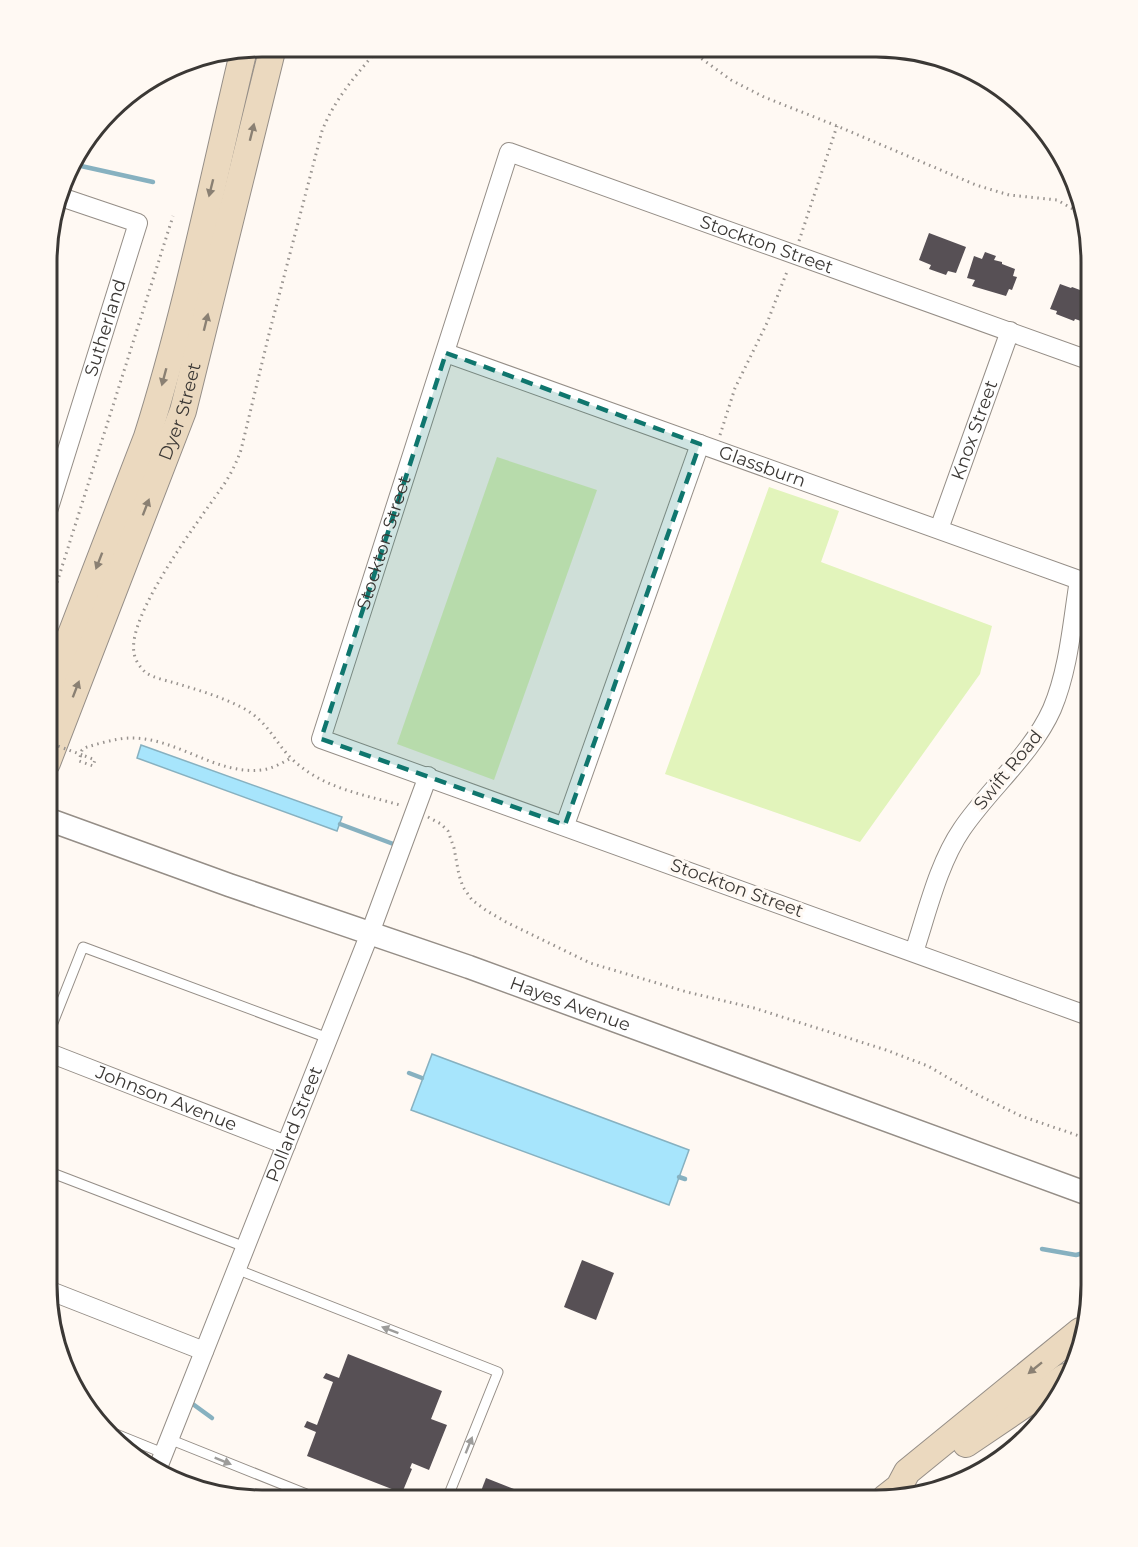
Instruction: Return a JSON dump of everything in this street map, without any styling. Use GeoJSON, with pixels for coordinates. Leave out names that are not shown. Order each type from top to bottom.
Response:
{"type":"FeatureCollection","features":[{"type":"Feature","properties":{"kind":"main road","name":"Dyer Street"},"geometry":{"type":"LineString","coordinates":[[57,737],[183,411],[270,57]]}},
{"type":"Feature","properties":{"kind":"main road","name":"Dyer Street"},"geometry":{"type":"LineString","coordinates":[[57,671],[147,437],[157,405],[175,339],[242,58]]}},
{"type":"Feature","properties":{"kind":"main road"},"geometry":{"type":"LineString","coordinates":[[895,1489],[907,1472],[1074,1336]]}},
{"type":"Feature","properties":{"kind":"main road"},"geometry":{"type":"LineString","coordinates":[[901,1488],[1055,1384]]}},
{"type":"Feature","properties":{"kind":"street","name":"Stockton Street"},"geometry":{"type":"LineString","coordinates":[[1081,357],[509,152],[321,739],[565,825],[1081,1013]]}},
{"type":"Feature","properties":{"kind":"street","name":"Sutherland"},"geometry":{"type":"LineString","coordinates":[[57,482],[138,223],[67,199]]}},
{"type":"Feature","properties":{"kind":"street","name":"Knox Street"},"geometry":{"type":"LineString","coordinates":[[939,530],[1010,331]]}},
{"type":"Feature","properties":{"kind":"street","name":"Glassburn"},"geometry":{"type":"LineString","coordinates":[[446,353],[1079,580]]}},
{"type":"Feature","properties":{"kind":"street"},"geometry":{"type":"LineString","coordinates":[[565,825],[708,447]]}},
{"type":"Feature","properties":{"kind":"street","name":"Swift Road"},"geometry":{"type":"LineString","coordinates":[[914,952],[952,844],[969,819],[1036,737],[1052,708],[1066,660],[1079,580]]}},
{"type":"Feature","properties":{"kind":"street","name":"Pollard Street"},"geometry":{"type":"LineString","coordinates":[[163,1454],[370,933],[428,777]]}},
{"type":"Feature","properties":{"kind":"street","name":"Hayes Avenue"},"geometry":{"type":"LineString","coordinates":[[57,823],[370,933],[1081,1190]]}},
{"type":"Feature","properties":{"kind":"street","name":"Johnson Avenue"},"geometry":{"type":"LineString","coordinates":[[57,1056],[286,1145]]}},
{"type":"Feature","properties":{"kind":"street"},"geometry":{"type":"LineString","coordinates":[[58,1294],[204,1351]]}},
{"type":"Feature","properties":{"kind":"lane"},"geometry":{"type":"LineString","coordinates":[[57,1013],[83,947],[328,1038]]}},
{"type":"Feature","properties":{"kind":"lane"},"geometry":{"type":"LineString","coordinates":[[57,1175],[245,1247]]}},
{"type":"Feature","properties":{"kind":"lane"},"geometry":{"type":"LineString","coordinates":[[237,1269],[498,1372],[451,1490]]}},
{"type":"Feature","properties":{"kind":"lane"},"geometry":{"type":"LineString","coordinates":[[126,1438],[163,1454],[288,1490]]}},
{"type":"Feature","properties":{"kind":"path"},"geometry":{"type":"LineString","coordinates":[[371,57],[338,96],[322,131],[235,466],[222,489],[181,546],[147,603],[134,645],[135,657],[145,672],[152,676],[215,696],[244,709],[267,726],[291,758],[311,776],[326,784],[416,810],[441,824],[448,831],[454,848],[463,887],[472,900],[487,912],[506,922],[590,963],[687,992],[754,1008],[918,1062],[941,1072],[976,1094],[1021,1116],[1081,1137]]}},
{"type":"Feature","properties":{"kind":"path"},"geometry":{"type":"LineString","coordinates":[[700,57],[743,88],[976,185],[1010,195],[1057,200],[1074,210]]}},
{"type":"Feature","properties":{"kind":"path"},"geometry":{"type":"LineString","coordinates":[[708,447],[767,323],[794,254],[837,126]]}},
{"type":"Feature","properties":{"kind":"path"},"geometry":{"type":"LineString","coordinates":[[57,583],[173,216]]}},
{"type":"Feature","properties":{"kind":"path"},"geometry":{"type":"LineString","coordinates":[[57,745],[81,755],[95,760],[93,766],[79,761],[81,755],[82,750],[132,738],[158,741],[244,771],[263,770],[291,758]]}},
{"type":"Feature","properties":{"kind":"highlighted area"},"geometry":{"type":"Polygon","coordinates":[[[446,353],[700,444],[565,825],[321,739],[446,353]]]}},
{"type":"Feature","properties":{"kind":"green space"},"geometry":{"type":"Polygon","coordinates":[[[497,457],[597,490],[494,780],[397,744],[497,457]]]}},
{"type":"Feature","properties":{"kind":"green space"},"geometry":{"type":"Polygon","coordinates":[[[769,487],[839,511],[821,562],[992,626],[980,674],[860,842],[665,774],[769,487]]]}},
{"type":"Feature","properties":{"kind":"water"},"geometry":{"type":"Polygon","coordinates":[[[141,745],[342,817],[337,831],[137,758],[141,745]]]}},
{"type":"Feature","properties":{"kind":"water"},"geometry":{"type":"Polygon","coordinates":[[[432,1054],[689,1150],[669,1205],[411,1110],[432,1054]]]}},
{"type":"Feature","properties":{"kind":"building"},"geometry":{"type":"Polygon","coordinates":[[[929,233],[966,247],[956,273],[948,271],[946,275],[929,269],[931,265],[919,260],[929,233]]]}},
{"type":"Feature","properties":{"kind":"building"},"geometry":{"type":"Polygon","coordinates":[[[985,252],[996,256],[994,260],[1015,269],[1013,276],[1017,277],[1012,290],[1009,289],[1006,296],[972,286],[975,280],[967,278],[974,256],[982,259],[985,252]]]}},
{"type":"Feature","properties":{"kind":"building"},"geometry":{"type":"Polygon","coordinates":[[[1060,284],[1080,290],[1081,288],[1081,321],[1075,319],[1074,321],[1050,309],[1060,284]]]}},
{"type":"Feature","properties":{"kind":"building"},"geometry":{"type":"Polygon","coordinates":[[[582,1260],[614,1273],[596,1320],[564,1307],[582,1260]]]}},
{"type":"Feature","properties":{"kind":"building"},"geometry":{"type":"Polygon","coordinates":[[[348,1354],[442,1391],[431,1419],[447,1425],[429,1470],[412,1463],[410,1468],[412,1469],[403,1490],[394,1490],[307,1456],[316,1432],[304,1427],[307,1421],[317,1425],[333,1382],[323,1378],[326,1373],[339,1378],[348,1354]]]}},
{"type":"Feature","properties":{"kind":"building"},"geometry":{"type":"Polygon","coordinates":[[[486,1478],[514,1489],[514,1490],[481,1490],[486,1478]]]}},
{"type":"Feature","properties":{"kind":"waterway"},"geometry":{"type":"LineString","coordinates":[[81,166],[153,182]]}},
{"type":"Feature","properties":{"kind":"waterway"},"geometry":{"type":"LineString","coordinates":[[340,824],[396,845]]}},
{"type":"Feature","properties":{"kind":"waterway"},"geometry":{"type":"LineString","coordinates":[[409,1073],[422,1078]]}},
{"type":"Feature","properties":{"kind":"waterway"},"geometry":{"type":"LineString","coordinates":[[679,1177],[685,1179]]}},
{"type":"Feature","properties":{"kind":"waterway"},"geometry":{"type":"LineString","coordinates":[[1042,1249],[1076,1255],[1081,1254]]}},
{"type":"Feature","properties":{"kind":"waterway"},"geometry":{"type":"LineString","coordinates":[[190,1402],[212,1418]]}}]}
